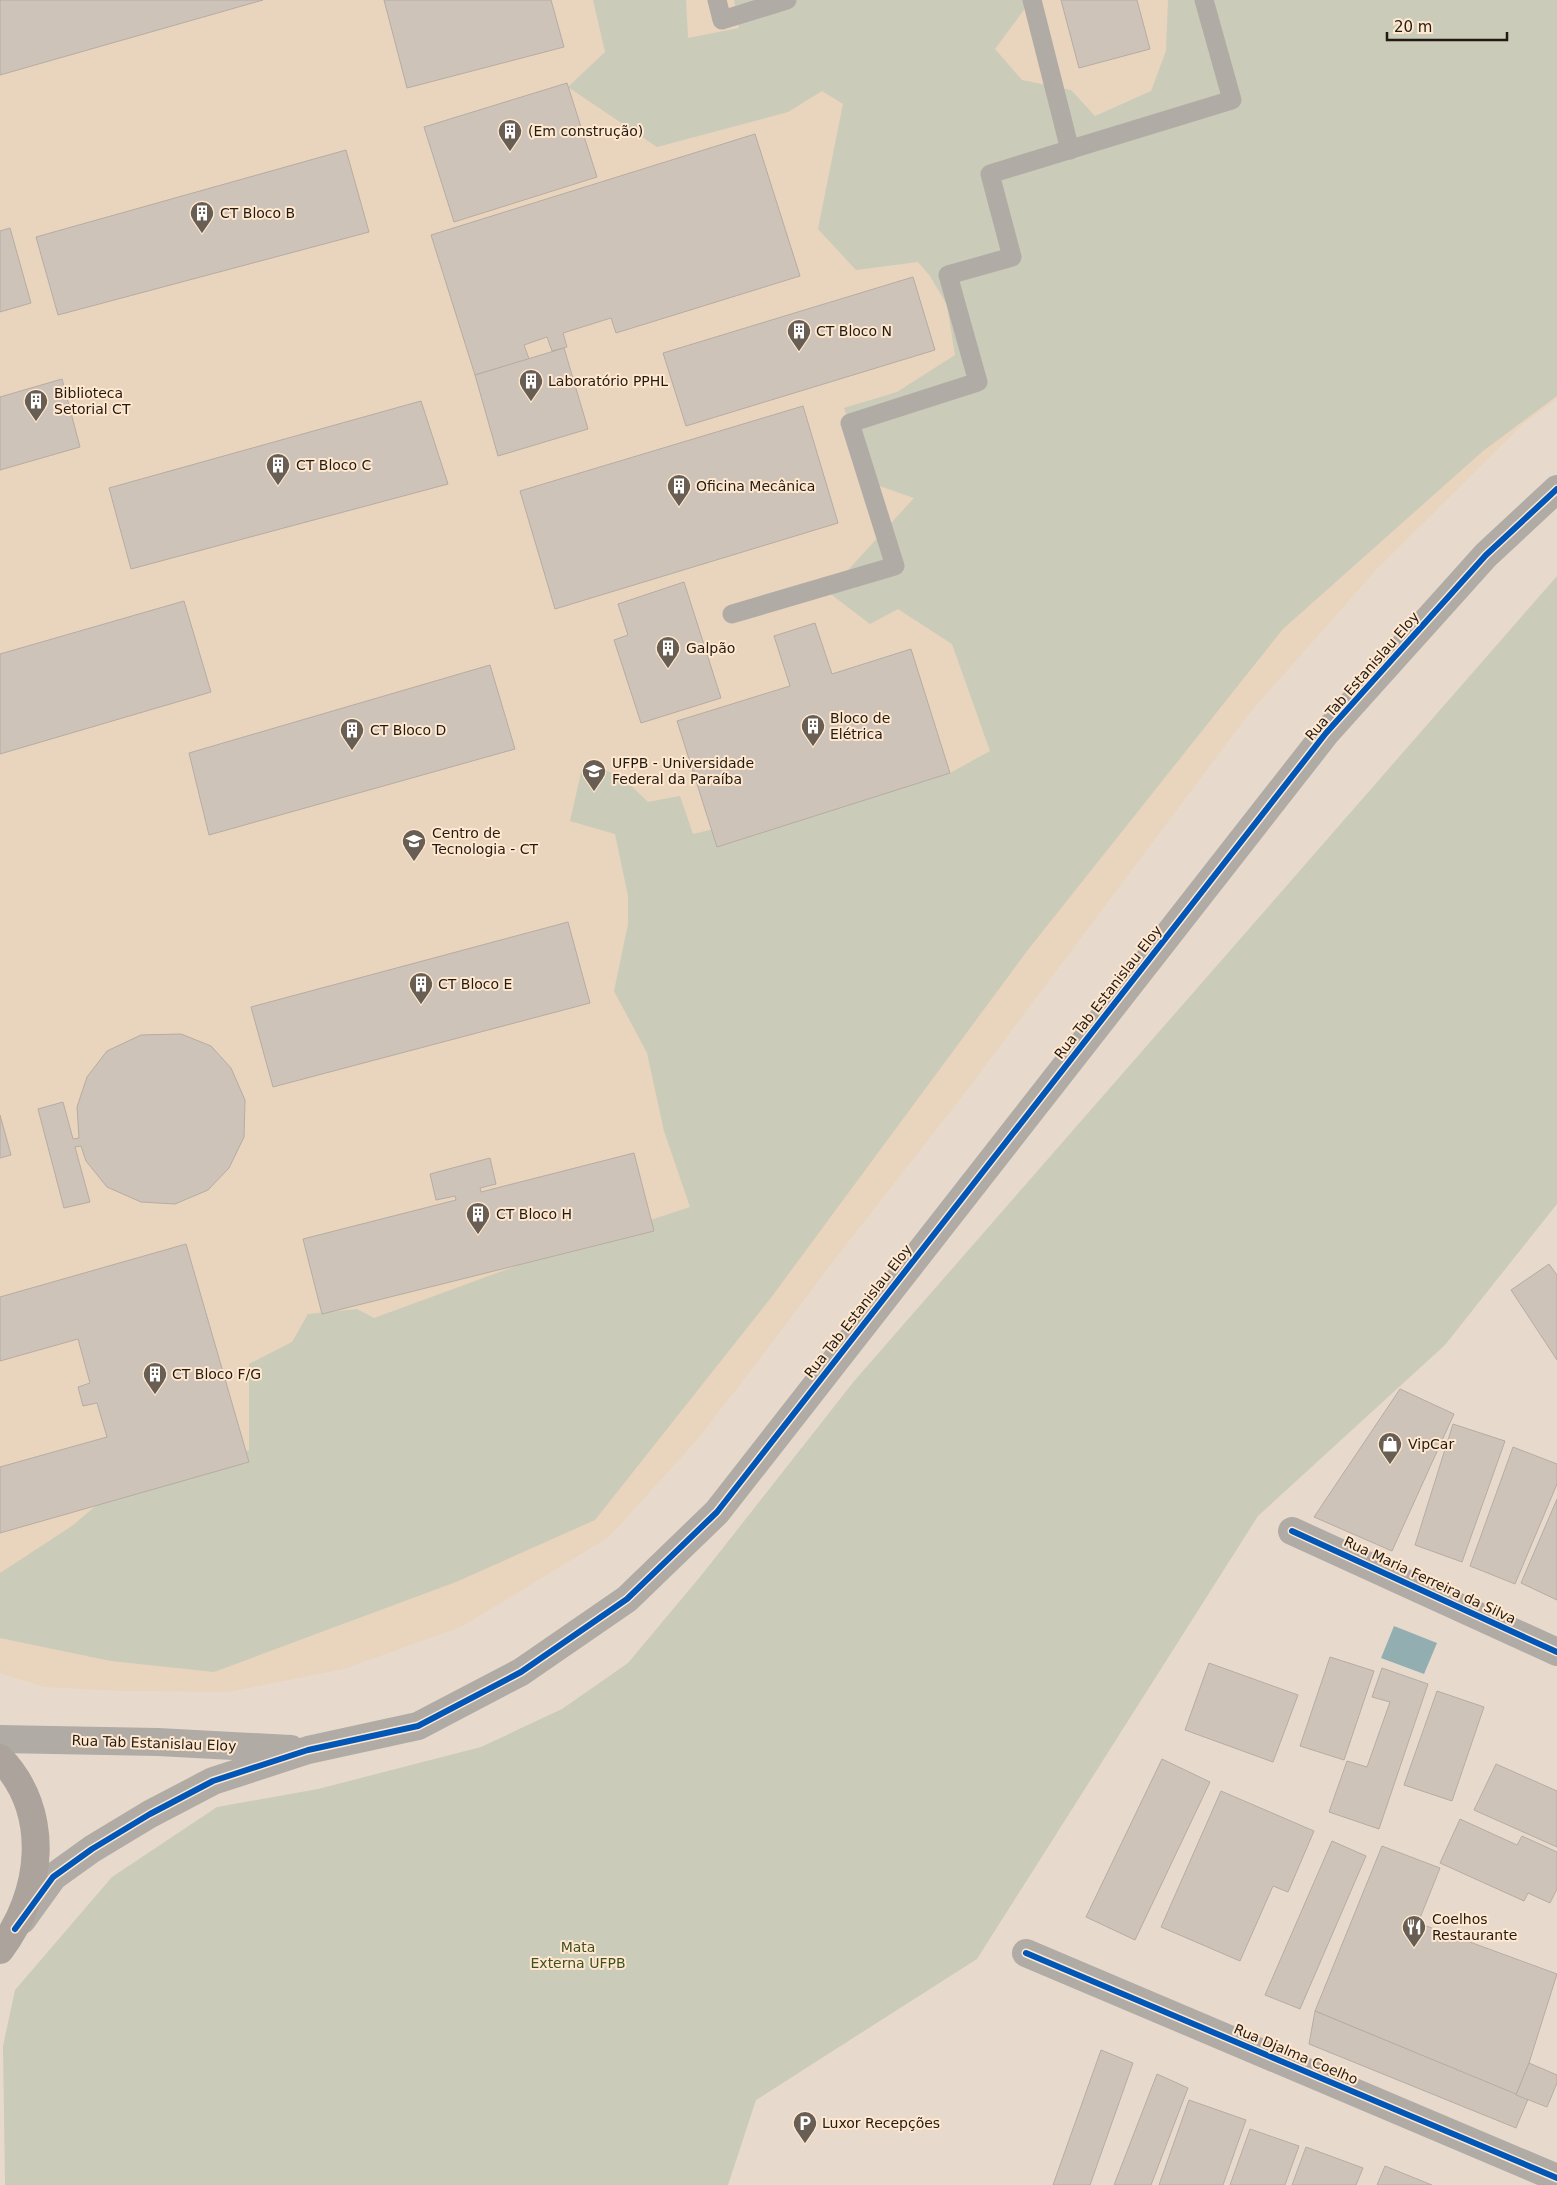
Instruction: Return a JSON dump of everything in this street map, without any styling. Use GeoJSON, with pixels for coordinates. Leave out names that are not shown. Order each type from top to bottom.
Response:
{"type":"FeatureCollection","features":[{"type":"Feature","properties":{"kind":"main road"},"geometry":{"type":"LineString","coordinates":[[0,1758],[12,1770],[29,1806],[37,1846],[33,1886],[8,1939]]}},
{"type":"Feature","properties":{"kind":"street","name":"Rua Tab Estanislau Eloy"},"geometry":{"type":"LineString","coordinates":[[8,1939],[53,1877],[92,1849],[150,1814],[212,1781],[308,1750],[418,1726],[521,1672],[628,1599],[717,1512],[1326,733],[1486,555],[1557,489]]}},
{"type":"Feature","properties":{"kind":"street","name":"Rua Maria Ferreira da Silva"},"geometry":{"type":"LineString","coordinates":[[1292,1531],[1557,1652]]}},
{"type":"Feature","properties":{"kind":"street","name":"Rua Tab Estanislau Eloy"},"geometry":{"type":"LineString","coordinates":[[0,1739],[158,1742],[308,1750]]}},
{"type":"Feature","properties":{"kind":"street","name":"Rua Djalma Coelho"},"geometry":{"type":"LineString","coordinates":[[1026,1953],[1557,2178]]}},
{"type":"Feature","properties":{"kind":"lane"},"geometry":{"type":"LineString","coordinates":[[717,0],[722,20],[787,0]]}},
{"type":"Feature","properties":{"kind":"lane"},"geometry":{"type":"LineString","coordinates":[[1032,0],[1070,150]]}},
{"type":"Feature","properties":{"kind":"lane"},"geometry":{"type":"LineString","coordinates":[[732,614],[895,566],[850,423],[978,382],[948,275],[1012,257],[990,174],[1232,100],[1204,0]]}},
{"type":"Feature","properties":{"kind":"shaded area","name":"UFPB - Universidade Federal da Paraíba"},"geometry":{"type":"Polygon","coordinates":[[[0,0],[1557,0],[1557,399],[1522,425],[1376,570],[1248,715],[961,1098],[831,1264],[753,1368],[696,1441],[609,1537],[461,1627],[344,1669],[229,1692],[121,1691],[44,1687],[0,1673],[0,0]]]}},
{"type":"Feature","properties":{"kind":"green space"},"geometry":{"type":"Polygon","coordinates":[[[593,0],[686,0],[688,38],[739,28],[734,0],[1026,0],[1029,3],[995,49],[1022,80],[1071,90],[1095,116],[1151,91],[1166,51],[1168,0],[1557,0],[1557,396],[1483,451],[1283,629],[1027,951],[770,1299],[595,1520],[456,1582],[214,1672],[111,1661],[0,1638],[0,1573],[72,1526],[119,1486],[249,1450],[249,1364],[292,1342],[308,1314],[357,1309],[374,1318],[565,1248],[690,1207],[664,1131],[647,1053],[614,991],[628,924],[628,896],[615,834],[570,821],[583,764],[620,775],[648,802],[680,796],[693,834],[950,773],[990,751],[952,644],[898,609],[870,624],[828,592],[914,498],[871,483],[844,408],[897,392],[955,355],[947,305],[930,276],[918,262],[856,270],[818,229],[843,104],[822,91],[788,112],[657,147],[568,87],[605,52],[593,0]]]}},
{"type":"Feature","properties":{"kind":"green space","name":"Mata Externa UFPB"},"geometry":{"type":"Polygon","coordinates":[[[1557,576],[1557,1204],[1445,1345],[1258,1516],[977,1959],[756,2100],[728,2185],[5,2185],[3,2046],[15,1990],[112,1877],[217,1807],[318,1789],[481,1747],[562,1709],[628,1663],[704,1572],[855,1380],[1557,576]]]}},
{"type":"Feature","properties":{"kind":"water"},"geometry":{"type":"Polygon","coordinates":[[[1394,1626],[1437,1643],[1424,1674],[1381,1658],[1394,1626]]]}},
{"type":"Feature","properties":{"kind":"building"},"geometry":{"type":"Polygon","coordinates":[[[0,0],[263,0],[0,75],[0,0]]]}},
{"type":"Feature","properties":{"kind":"building"},"geometry":{"type":"Polygon","coordinates":[[[384,0],[551,0],[564,47],[407,88],[384,0]]]}},
{"type":"Feature","properties":{"kind":"building"},"geometry":{"type":"Polygon","coordinates":[[[1061,0],[1137,0],[1150,49],[1079,68],[1061,0]]]}},
{"type":"Feature","properties":{"kind":"building","name":"(Em construção)"},"geometry":{"type":"Polygon","coordinates":[[[567,83],[597,177],[454,222],[424,127],[567,83]]]}},
{"type":"Feature","properties":{"kind":"building"},"geometry":{"type":"Polygon","coordinates":[[[755,134],[800,276],[616,333],[611,318],[563,333],[567,347],[552,351],[547,337],[524,345],[529,359],[475,375],[431,235],[755,134]]]}},
{"type":"Feature","properties":{"kind":"building","name":"CT Bloco B"},"geometry":{"type":"Polygon","coordinates":[[[346,150],[369,232],[58,315],[36,237],[346,150]]]}},
{"type":"Feature","properties":{"kind":"building"},"geometry":{"type":"Polygon","coordinates":[[[10,228],[31,303],[0,312],[0,231],[10,228]]]}},
{"type":"Feature","properties":{"kind":"building","name":"CT Bloco N"},"geometry":{"type":"Polygon","coordinates":[[[913,277],[935,350],[686,426],[663,353],[913,277]]]}},
{"type":"Feature","properties":{"kind":"building","name":"Laboratório PPHL"},"geometry":{"type":"Polygon","coordinates":[[[564,348],[588,429],[498,456],[475,375],[564,348]]]}},
{"type":"Feature","properties":{"kind":"building","name":"Biblioteca Setorial CT"},"geometry":{"type":"Polygon","coordinates":[[[62,379],[80,447],[0,470],[0,397],[62,379]]]}},
{"type":"Feature","properties":{"kind":"building","name":"CT Bloco C"},"geometry":{"type":"Polygon","coordinates":[[[421,401],[448,484],[131,569],[109,488],[421,401]]]}},
{"type":"Feature","properties":{"kind":"building","name":"Oficina Mecânica"},"geometry":{"type":"Polygon","coordinates":[[[803,406],[838,523],[555,609],[520,491],[803,406]]]}},
{"type":"Feature","properties":{"kind":"building","name":"Galpão"},"geometry":{"type":"Polygon","coordinates":[[[684,582],[721,698],[641,723],[614,640],[628,635],[618,604],[684,582]]]}},
{"type":"Feature","properties":{"kind":"building"},"geometry":{"type":"Polygon","coordinates":[[[184,601],[211,692],[0,754],[0,654],[184,601]]]}},
{"type":"Feature","properties":{"kind":"building","name":"Bloco de Elétrica"},"geometry":{"type":"Polygon","coordinates":[[[815,623],[832,674],[911,649],[950,773],[717,847],[677,721],[790,686],[774,636],[815,623]]]}},
{"type":"Feature","properties":{"kind":"building","name":"CT Bloco D"},"geometry":{"type":"Polygon","coordinates":[[[490,665],[515,749],[209,835],[189,753],[490,665]]]}},
{"type":"Feature","properties":{"kind":"building","name":"CT Bloco E"},"geometry":{"type":"Polygon","coordinates":[[[568,922],[590,1003],[273,1087],[251,1007],[568,922]]]}},
{"type":"Feature","properties":{"kind":"building"},"geometry":{"type":"Polygon","coordinates":[[[181,1034],[211,1046],[231,1068],[245,1100],[244,1137],[229,1168],[208,1190],[175,1204],[141,1202],[107,1187],[86,1161],[81,1146],[75,1147],[90,1202],[64,1208],[38,1109],[63,1102],[73,1139],[79,1138],[77,1107],[87,1077],[107,1051],[141,1035],[181,1034]]]}},
{"type":"Feature","properties":{"kind":"building"},"geometry":{"type":"Polygon","coordinates":[[[0,1115],[11,1155],[0,1158],[0,1115]]]}},
{"type":"Feature","properties":{"kind":"building","name":"CT Bloco H"},"geometry":{"type":"Polygon","coordinates":[[[634,1153],[654,1231],[322,1314],[303,1239],[456,1200],[455,1196],[436,1200],[430,1174],[490,1158],[496,1184],[480,1188],[481,1192],[634,1153]]]}},
{"type":"Feature","properties":{"kind":"building","name":"CT Bloco F/G"},"geometry":{"type":"Polygon","coordinates":[[[186,1244],[249,1462],[0,1533],[0,1467],[107,1437],[97,1403],[83,1406],[78,1387],[90,1383],[78,1339],[0,1361],[0,1297],[186,1244]]]}},
{"type":"Feature","properties":{"kind":"building"},"geometry":{"type":"Polygon","coordinates":[[[1549,1264],[1557,1275],[1557,1360],[1511,1290],[1549,1264]]]}},
{"type":"Feature","properties":{"kind":"building","name":"VipCar"},"geometry":{"type":"Polygon","coordinates":[[[1400,1389],[1454,1414],[1392,1551],[1314,1517],[1400,1389]]]}},
{"type":"Feature","properties":{"kind":"building"},"geometry":{"type":"Polygon","coordinates":[[[1453,1424],[1505,1441],[1462,1562],[1415,1545],[1453,1424]]]}},
{"type":"Feature","properties":{"kind":"building"},"geometry":{"type":"Polygon","coordinates":[[[1513,1447],[1557,1464],[1557,1484],[1515,1584],[1470,1566],[1513,1447]]]}},
{"type":"Feature","properties":{"kind":"building"},"geometry":{"type":"Polygon","coordinates":[[[1557,1499],[1557,1600],[1521,1583],[1557,1499]]]}},
{"type":"Feature","properties":{"kind":"building"},"geometry":{"type":"Polygon","coordinates":[[[1330,1657],[1374,1671],[1344,1760],[1300,1746],[1330,1657]]]}},
{"type":"Feature","properties":{"kind":"building"},"geometry":{"type":"Polygon","coordinates":[[[1209,1663],[1298,1695],[1273,1762],[1185,1730],[1209,1663]]]}},
{"type":"Feature","properties":{"kind":"building"},"geometry":{"type":"Polygon","coordinates":[[[1382,1668],[1428,1684],[1379,1829],[1329,1812],[1347,1761],[1367,1767],[1390,1702],[1372,1697],[1382,1668]]]}},
{"type":"Feature","properties":{"kind":"building"},"geometry":{"type":"Polygon","coordinates":[[[1437,1691],[1484,1707],[1452,1801],[1404,1785],[1437,1691]]]}},
{"type":"Feature","properties":{"kind":"building"},"geometry":{"type":"Polygon","coordinates":[[[1162,1759],[1210,1782],[1135,1940],[1086,1917],[1162,1759]]]}},
{"type":"Feature","properties":{"kind":"building"},"geometry":{"type":"Polygon","coordinates":[[[1496,1764],[1557,1791],[1557,1847],[1474,1810],[1496,1764]]]}},
{"type":"Feature","properties":{"kind":"building"},"geometry":{"type":"Polygon","coordinates":[[[1221,1791],[1314,1831],[1288,1892],[1273,1886],[1240,1961],[1161,1927],[1221,1791]]]}},
{"type":"Feature","properties":{"kind":"building"},"geometry":{"type":"Polygon","coordinates":[[[1460,1819],[1517,1845],[1522,1836],[1557,1852],[1557,1889],[1550,1903],[1528,1893],[1524,1901],[1440,1863],[1460,1819]]]}},
{"type":"Feature","properties":{"kind":"building"},"geometry":{"type":"Polygon","coordinates":[[[1332,1841],[1366,1856],[1300,2009],[1265,1995],[1332,1841]]]}},
{"type":"Feature","properties":{"kind":"building","name":"Coelhos Restaurante"},"geometry":{"type":"Polygon","coordinates":[[[1382,1846],[1440,1868],[1418,1923],[1557,1974],[1529,2063],[1516,2095],[1315,2011],[1382,1846]]]}},
{"type":"Feature","properties":{"kind":"building"},"geometry":{"type":"Polygon","coordinates":[[[1315,2011],[1528,2099],[1516,2128],[1309,2044],[1315,2011]]]}},
{"type":"Feature","properties":{"kind":"building"},"geometry":{"type":"Polygon","coordinates":[[[1101,2050],[1133,2063],[1090,2185],[1053,2185],[1101,2050]]]}},
{"type":"Feature","properties":{"kind":"building"},"geometry":{"type":"Polygon","coordinates":[[[1529,2063],[1557,2075],[1557,2083],[1547,2107],[1516,2095],[1529,2063]]]}},
{"type":"Feature","properties":{"kind":"building"},"geometry":{"type":"Polygon","coordinates":[[[1157,2074],[1188,2088],[1151,2185],[1114,2185],[1157,2074]]]}},
{"type":"Feature","properties":{"kind":"building"},"geometry":{"type":"Polygon","coordinates":[[[1189,2100],[1246,2120],[1223,2185],[1159,2185],[1189,2100]]]}},
{"type":"Feature","properties":{"kind":"building"},"geometry":{"type":"Polygon","coordinates":[[[1250,2129],[1299,2146],[1285,2185],[1230,2185],[1250,2129]]]}},
{"type":"Feature","properties":{"kind":"building"},"geometry":{"type":"Polygon","coordinates":[[[1306,2147],[1363,2168],[1356,2185],[1292,2185],[1306,2147]]]}},
{"type":"Feature","properties":{"kind":"building"},"geometry":{"type":"Polygon","coordinates":[[[1385,2166],[1432,2185],[1377,2185],[1385,2166]]]}},
{"type":"Feature","properties":{"kind":"cycle path"},"geometry":{"type":"LineString","coordinates":[[15,1929],[53,1877],[92,1849],[150,1814],[213,1781],[308,1750],[418,1726],[521,1672],[627,1599],[717,1512],[1326,733],[1486,555],[1557,489]]}},
{"type":"Feature","properties":{"kind":"cycle path"},"geometry":{"type":"LineString","coordinates":[[1292,1531],[1557,1652]]}},
{"type":"Feature","properties":{"kind":"cycle path"},"geometry":{"type":"LineString","coordinates":[[1026,1953],[1557,2178]]}},
{"type":"Feature","properties":{"kind":"place","name":"(Em construção)"},"geometry":{"type":"Point","coordinates":[510,152]}},
{"type":"Feature","properties":{"kind":"place","name":"CT Bloco B"},"geometry":{"type":"Point","coordinates":[202,234]}},
{"type":"Feature","properties":{"kind":"place","name":"CT Bloco N"},"geometry":{"type":"Point","coordinates":[799,352]}},
{"type":"Feature","properties":{"kind":"place","name":"Laboratório PPHL"},"geometry":{"type":"Point","coordinates":[531,402]}},
{"type":"Feature","properties":{"kind":"place","name":"Biblioteca Setorial CT"},"geometry":{"type":"Point","coordinates":[36,422]}},
{"type":"Feature","properties":{"kind":"place","name":"CT Bloco C"},"geometry":{"type":"Point","coordinates":[278,486]}},
{"type":"Feature","properties":{"kind":"place","name":"Oficina Mecânica"},"geometry":{"type":"Point","coordinates":[679,507]}},
{"type":"Feature","properties":{"kind":"place","name":"Galpão"},"geometry":{"type":"Point","coordinates":[668,669]}},
{"type":"Feature","properties":{"kind":"place","name":"Bloco de Elétrica"},"geometry":{"type":"Point","coordinates":[813,747]}},
{"type":"Feature","properties":{"kind":"place","name":"CT Bloco D"},"geometry":{"type":"Point","coordinates":[352,751]}},
{"type":"Feature","properties":{"kind":"place","name":"UFPB - Universidade Federal da Paraíba"},"geometry":{"type":"Point","coordinates":[594,792]}},
{"type":"Feature","properties":{"kind":"place","name":"Centro de Tecnologia - CT"},"geometry":{"type":"Point","coordinates":[414,862]}},
{"type":"Feature","properties":{"kind":"place","name":"CT Bloco E"},"geometry":{"type":"Point","coordinates":[421,1005]}},
{"type":"Feature","properties":{"kind":"place","name":"CT Bloco H"},"geometry":{"type":"Point","coordinates":[478,1235]}},
{"type":"Feature","properties":{"kind":"place","name":"CT Bloco F/G"},"geometry":{"type":"Point","coordinates":[155,1395]}},
{"type":"Feature","properties":{"kind":"place","name":"VipCar"},"geometry":{"type":"Point","coordinates":[1390,1465]}},
{"type":"Feature","properties":{"kind":"place","name":"Coelhos Restaurante"},"geometry":{"type":"Point","coordinates":[1414,1948]}},
{"type":"Feature","properties":{"kind":"place","name":"Luxor Recepções"},"geometry":{"type":"Point","coordinates":[805,2144]}}]}
